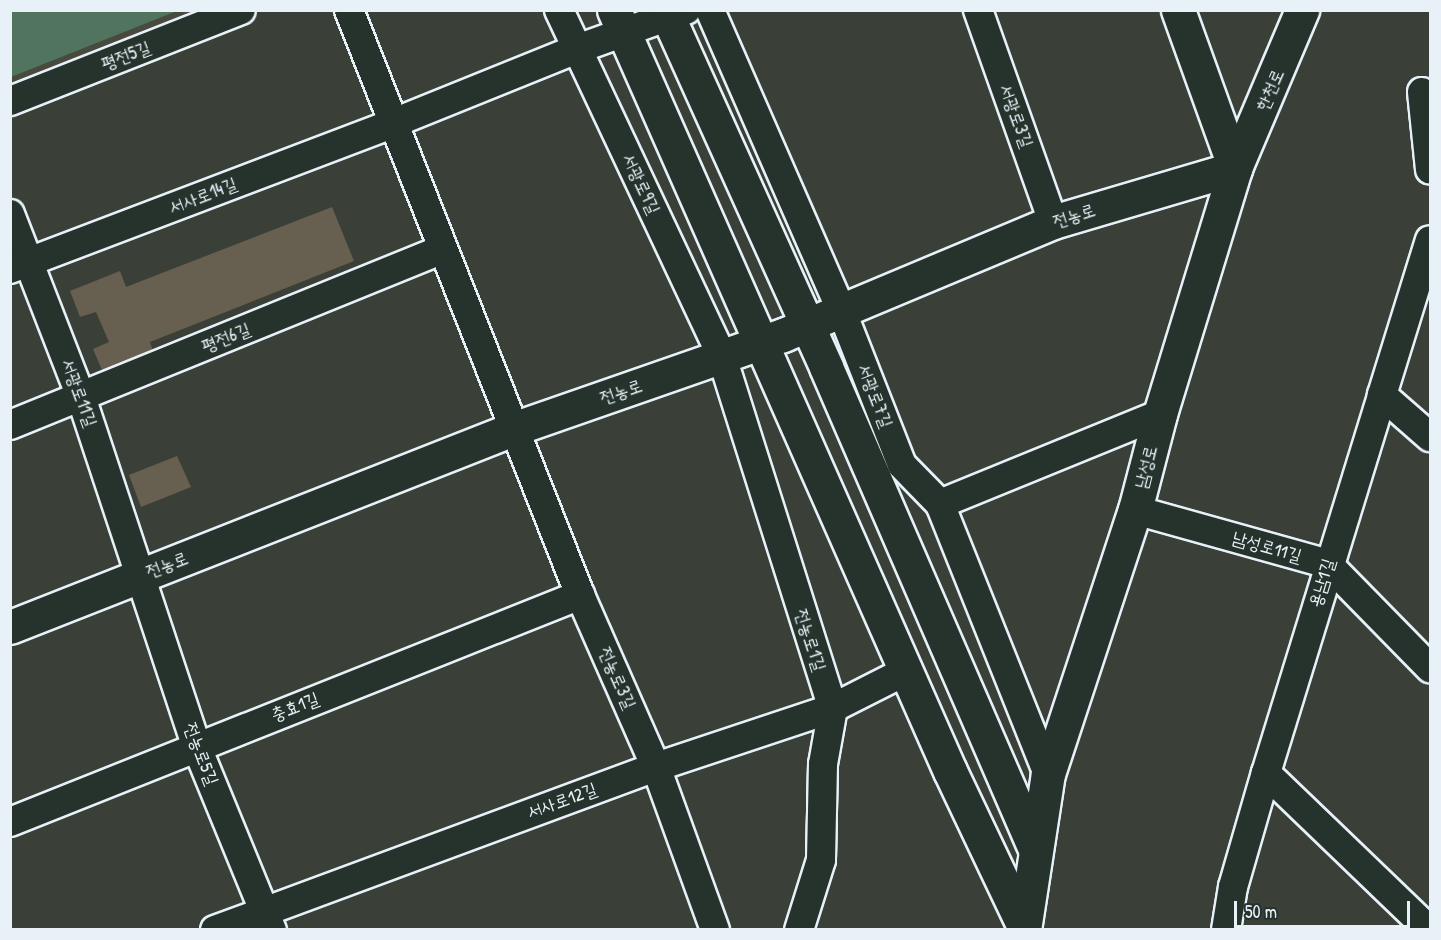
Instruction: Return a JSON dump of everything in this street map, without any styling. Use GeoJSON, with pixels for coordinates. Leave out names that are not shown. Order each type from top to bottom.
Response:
{"type":"FeatureCollection","features":[{"type":"Feature","properties":{"kind":"street","name":"평전5길"},"geometry":{"type":"LineString","coordinates":[[10,101],[241,10]]}},
{"type":"Feature","properties":{"kind":"street"},"geometry":{"type":"LineString","coordinates":[[349,10],[396,123],[441,250],[513,429]]}},
{"type":"Feature","properties":{"kind":"street","name":"서광로9길"},"geometry":{"type":"LineString","coordinates":[[559,10],[722,357]]}},
{"type":"Feature","properties":{"kind":"street","name":"서광로7길"},"geometry":{"type":"LineString","coordinates":[[710,10],[842,312],[902,465],[940,504],[1048,774]]}},
{"type":"Feature","properties":{"kind":"street","name":"서광로3길"},"geometry":{"type":"LineString","coordinates":[[978,10],[1053,222]]}},
{"type":"Feature","properties":{"kind":"street"},"geometry":{"type":"LineString","coordinates":[[1178,10],[1235,168]]}},
{"type":"Feature","properties":{"kind":"street","name":"한천로"},"geometry":{"type":"LineString","coordinates":[[1235,168],[1302,10]]}},
{"type":"Feature","properties":{"kind":"street"},"geometry":{"type":"LineString","coordinates":[[673,12],[806,325],[1035,849]]}},
{"type":"Feature","properties":{"kind":"street","name":"서사로14길"},"geometry":{"type":"LineString","coordinates":[[20,265],[396,123],[577,49],[620,22],[673,12]]}},
{"type":"Feature","properties":{"kind":"street"},"geometry":{"type":"LineString","coordinates":[[620,22],[908,670],[950,771],[1024,928]]}},
{"type":"Feature","properties":{"kind":"street"},"geometry":{"type":"LineString","coordinates":[[1422,92],[1431,170]]}},
{"type":"Feature","properties":{"kind":"street","name":"전농로"},"geometry":{"type":"LineString","coordinates":[[10,627],[513,429],[722,357],[842,312],[1053,222],[1235,168]]}},
{"type":"Feature","properties":{"kind":"street","name":"남성로"},"geometry":{"type":"LineString","coordinates":[[1024,928],[1048,774],[1135,510],[1160,414],[1235,168]]}},
{"type":"Feature","properties":{"kind":"street","name":"서광로11길"},"geometry":{"type":"LineString","coordinates":[[10,214],[20,265],[81,397],[141,575]]}},
{"type":"Feature","properties":{"kind":"street","name":"용남1길"},"geometry":{"type":"LineString","coordinates":[[1226,930],[1233,887],[1328,564],[1431,240]]}},
{"type":"Feature","properties":{"kind":"street","name":"평전6길"},"geometry":{"type":"LineString","coordinates":[[10,425],[441,250]]}},
{"type":"Feature","properties":{"kind":"street","name":"전농로1길"},"geometry":{"type":"LineString","coordinates":[[722,357],[833,708],[823,764],[821,860],[799,930]]}},
{"type":"Feature","properties":{"kind":"street"},"geometry":{"type":"LineString","coordinates":[[1382,395],[1431,437]]}},
{"type":"Feature","properties":{"kind":"street"},"geometry":{"type":"LineString","coordinates":[[940,504],[1160,414]]}},
{"type":"Feature","properties":{"kind":"street","name":"전농로3길"},"geometry":{"type":"LineString","coordinates":[[513,429],[580,595],[656,767],[716,930]]}},
{"type":"Feature","properties":{"kind":"street","name":"남성로11길"},"geometry":{"type":"LineString","coordinates":[[1135,510],[1328,564],[1431,668]]}},
{"type":"Feature","properties":{"kind":"street","name":"전농로5길"},"geometry":{"type":"LineString","coordinates":[[141,575],[196,745],[268,919]]}},
{"type":"Feature","properties":{"kind":"street","name":"충효1길"},"geometry":{"type":"LineString","coordinates":[[10,822],[196,745],[580,595]]}},
{"type":"Feature","properties":{"kind":"street","name":"서사로12길"},"geometry":{"type":"LineString","coordinates":[[215,930],[268,919],[656,767],[833,708],[908,670]]}},
{"type":"Feature","properties":{"kind":"street"},"geometry":{"type":"LineString","coordinates":[[1266,773],[1429,930]]}},
{"type":"Feature","properties":{"kind":"shaded area"},"geometry":{"type":"Polygon","coordinates":[[[11,11],[241,11],[11,101],[11,11]]]}},
{"type":"Feature","properties":{"kind":"green space"},"geometry":{"type":"Polygon","coordinates":[[[11,10],[177,10],[177,11],[11,77],[11,10]]]}},
{"type":"Feature","properties":{"kind":"building"},"geometry":{"type":"Polygon","coordinates":[[[332,207],[354,261],[150,342],[155,357],[105,377],[93,349],[109,342],[96,312],[80,317],[70,291],[120,271],[126,287],[332,207]]]}},
{"type":"Feature","properties":{"kind":"building"},"geometry":{"type":"Polygon","coordinates":[[[177,456],[191,487],[141,507],[129,475],[177,456]]]}}]}
